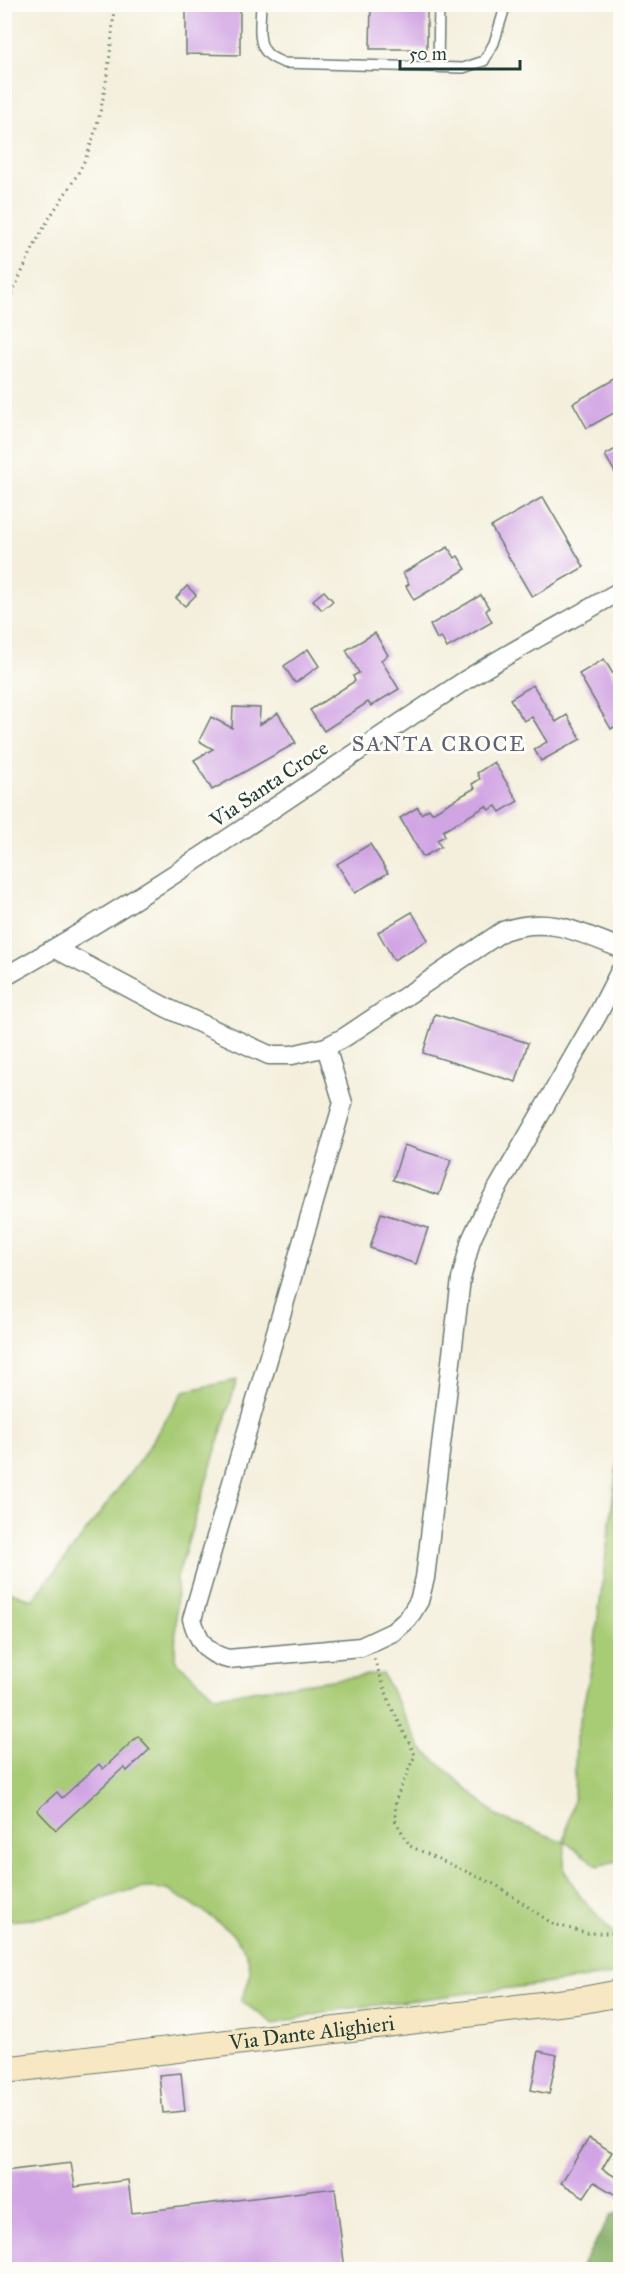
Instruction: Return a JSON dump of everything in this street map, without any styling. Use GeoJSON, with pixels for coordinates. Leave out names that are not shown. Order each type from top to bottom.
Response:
{"type":"FeatureCollection","features":[{"type":"Feature","properties":{"kind":"main road","name":"Via Dante Alighieri"},"geometry":{"type":"LineString","coordinates":[[4,2070],[583,2000],[621,1993]]}},
{"type":"Feature","properties":{"kind":"street","name":"Via Santa Croce"},"geometry":{"type":"LineString","coordinates":[[4,977],[56,949],[458,685],[621,591]]}},
{"type":"Feature","properties":{"kind":"street"},"geometry":{"type":"LineString","coordinates":[[56,949],[167,1008],[270,1055],[292,1055],[326,1047],[503,932],[519,926],[542,923],[563,927],[621,948]]}},
{"type":"Feature","properties":{"kind":"street"},"geometry":{"type":"LineString","coordinates":[[80,933],[81,962]]}},
{"type":"Feature","properties":{"kind":"street"},"geometry":{"type":"LineString","coordinates":[[326,1047],[343,1103],[192,1619],[196,1636],[206,1648],[217,1656],[228,1659],[361,1647],[393,1632],[408,1619],[419,1601],[425,1578],[460,1279],[471,1240],[621,970]]}},
{"type":"Feature","properties":{"kind":"lane"},"geometry":{"type":"LineString","coordinates":[[261,4],[260,34],[263,48],[268,55],[284,63],[438,68],[463,68],[484,61],[494,43],[506,4]]}},
{"type":"Feature","properties":{"kind":"lane"},"geometry":{"type":"LineString","coordinates":[[438,68],[439,4]]}},
{"type":"Feature","properties":{"kind":"path"},"geometry":{"type":"LineString","coordinates":[[4,310],[41,232],[78,173],[87,154],[99,113],[113,32],[114,4]]}},
{"type":"Feature","properties":{"kind":"path"},"geometry":{"type":"LineString","coordinates":[[369,1644],[391,1706],[415,1755],[396,1799],[394,1820],[410,1846],[496,1885],[553,1924],[587,1933],[621,1933]]}},
{"type":"Feature","properties":{"kind":"green space"},"geometry":{"type":"Polygon","coordinates":[[[237,1380],[177,1578],[175,1660],[215,1696],[382,1673],[421,1748],[499,1817],[564,1842],[574,1796],[576,1738],[592,1665],[620,1443],[620,1860],[598,1866],[565,1842],[564,1870],[580,1896],[620,1941],[620,1974],[337,2010],[274,2024],[241,2001],[250,1974],[243,1947],[223,1926],[172,1892],[144,1888],[130,1890],[53,1916],[5,1921],[5,1589],[32,1600],[140,1460],[184,1391],[237,1380]]]}},
{"type":"Feature","properties":{"kind":"green space"},"geometry":{"type":"Polygon","coordinates":[[[620,2212],[620,2269],[580,2269],[611,2215],[620,2212]]]}},
{"type":"Feature","properties":{"kind":"building"},"geometry":{"type":"Polygon","coordinates":[[[186,4],[240,4],[240,55],[186,54],[186,4]]]}},
{"type":"Feature","properties":{"kind":"building"},"geometry":{"type":"Polygon","coordinates":[[[371,4],[427,4],[427,49],[370,49],[371,4]]]}},
{"type":"Feature","properties":{"kind":"building"},"geometry":{"type":"Polygon","coordinates":[[[621,376],[621,409],[587,428],[573,403],[621,376]]]}},
{"type":"Feature","properties":{"kind":"building"},"geometry":{"type":"Polygon","coordinates":[[[621,446],[621,483],[605,455],[621,446]]]}},
{"type":"Feature","properties":{"kind":"building"},"geometry":{"type":"Polygon","coordinates":[[[543,497],[584,567],[532,597],[491,527],[543,497]]]}},
{"type":"Feature","properties":{"kind":"building"},"geometry":{"type":"Polygon","coordinates":[[[448,547],[455,558],[458,556],[466,569],[414,600],[406,586],[409,584],[403,573],[448,547]]]}},
{"type":"Feature","properties":{"kind":"building"},"geometry":{"type":"Polygon","coordinates":[[[187,586],[196,595],[185,606],[176,598],[187,586]]]}},
{"type":"Feature","properties":{"kind":"building"},"geometry":{"type":"Polygon","coordinates":[[[324,591],[333,601],[322,610],[313,600],[324,591]]]}},
{"type":"Feature","properties":{"kind":"building"},"geometry":{"type":"Polygon","coordinates":[[[481,595],[489,608],[486,611],[492,622],[447,648],[441,637],[437,639],[430,625],[481,595]]]}},
{"type":"Feature","properties":{"kind":"building"},"geometry":{"type":"Polygon","coordinates":[[[375,633],[388,655],[381,660],[399,689],[371,706],[368,702],[324,731],[310,710],[355,681],[353,676],[359,673],[346,650],[375,633]]]}},
{"type":"Feature","properties":{"kind":"building"},"geometry":{"type":"Polygon","coordinates":[[[308,649],[319,666],[295,683],[284,666],[308,649]]]}},
{"type":"Feature","properties":{"kind":"building"},"geometry":{"type":"Polygon","coordinates":[[[604,659],[621,687],[621,723],[611,729],[579,674],[604,659]]]}},
{"type":"Feature","properties":{"kind":"building"},"geometry":{"type":"Polygon","coordinates":[[[533,685],[556,722],[567,715],[581,739],[541,761],[534,749],[547,742],[532,717],[524,721],[510,699],[533,685]]]}},
{"type":"Feature","properties":{"kind":"building"},"geometry":{"type":"Polygon","coordinates":[[[233,707],[260,708],[259,725],[278,713],[296,743],[212,790],[194,760],[213,749],[199,741],[211,717],[232,728],[233,707]]]}},
{"type":"Feature","properties":{"kind":"building"},"geometry":{"type":"Polygon","coordinates":[[[494,762],[518,801],[500,812],[496,806],[489,810],[486,806],[443,831],[445,836],[437,840],[441,847],[423,857],[400,818],[418,807],[421,814],[429,809],[432,813],[475,788],[472,784],[480,779],[477,773],[494,762]]]}},
{"type":"Feature","properties":{"kind":"building"},"geometry":{"type":"Polygon","coordinates":[[[370,844],[388,873],[355,893],[337,864],[370,844]]]}},
{"type":"Feature","properties":{"kind":"building"},"geometry":{"type":"Polygon","coordinates":[[[412,912],[428,940],[394,960],[378,932],[412,912]]]}},
{"type":"Feature","properties":{"kind":"building"},"geometry":{"type":"Polygon","coordinates":[[[435,1014],[528,1043],[516,1082],[423,1053],[435,1014]]]}},
{"type":"Feature","properties":{"kind":"building"},"geometry":{"type":"Polygon","coordinates":[[[404,1145],[451,1160],[439,1195],[393,1180],[404,1145]]]}},
{"type":"Feature","properties":{"kind":"building"},"geometry":{"type":"Polygon","coordinates":[[[381,1213],[428,1228],[416,1264],[370,1248],[381,1213]]]}},
{"type":"Feature","properties":{"kind":"building"},"geometry":{"type":"Polygon","coordinates":[[[138,1736],[150,1749],[127,1771],[124,1767],[56,1830],[37,1810],[57,1792],[62,1798],[99,1764],[103,1769],[138,1736]]]}},
{"type":"Feature","properties":{"kind":"building"},"geometry":{"type":"Polygon","coordinates":[[[539,2051],[557,2055],[549,2094],[531,2090],[539,2051]]]}},
{"type":"Feature","properties":{"kind":"building"},"geometry":{"type":"Polygon","coordinates":[[[181,2073],[185,2111],[163,2113],[159,2075],[181,2073]]]}},
{"type":"Feature","properties":{"kind":"building"},"geometry":{"type":"Polygon","coordinates":[[[589,2138],[612,2152],[602,2169],[621,2180],[621,2198],[594,2182],[584,2197],[561,2183],[589,2138]]]}},
{"type":"Feature","properties":{"kind":"building"},"geometry":{"type":"Polygon","coordinates":[[[71,2163],[75,2187],[128,2180],[132,2213],[335,2188],[345,2270],[4,2270],[4,2171],[71,2163]]]}},
{"type":"Feature","properties":{"kind":"district","name":"SANTA CROCE"},"geometry":{"type":"Point","coordinates":[439,743]}}]}
